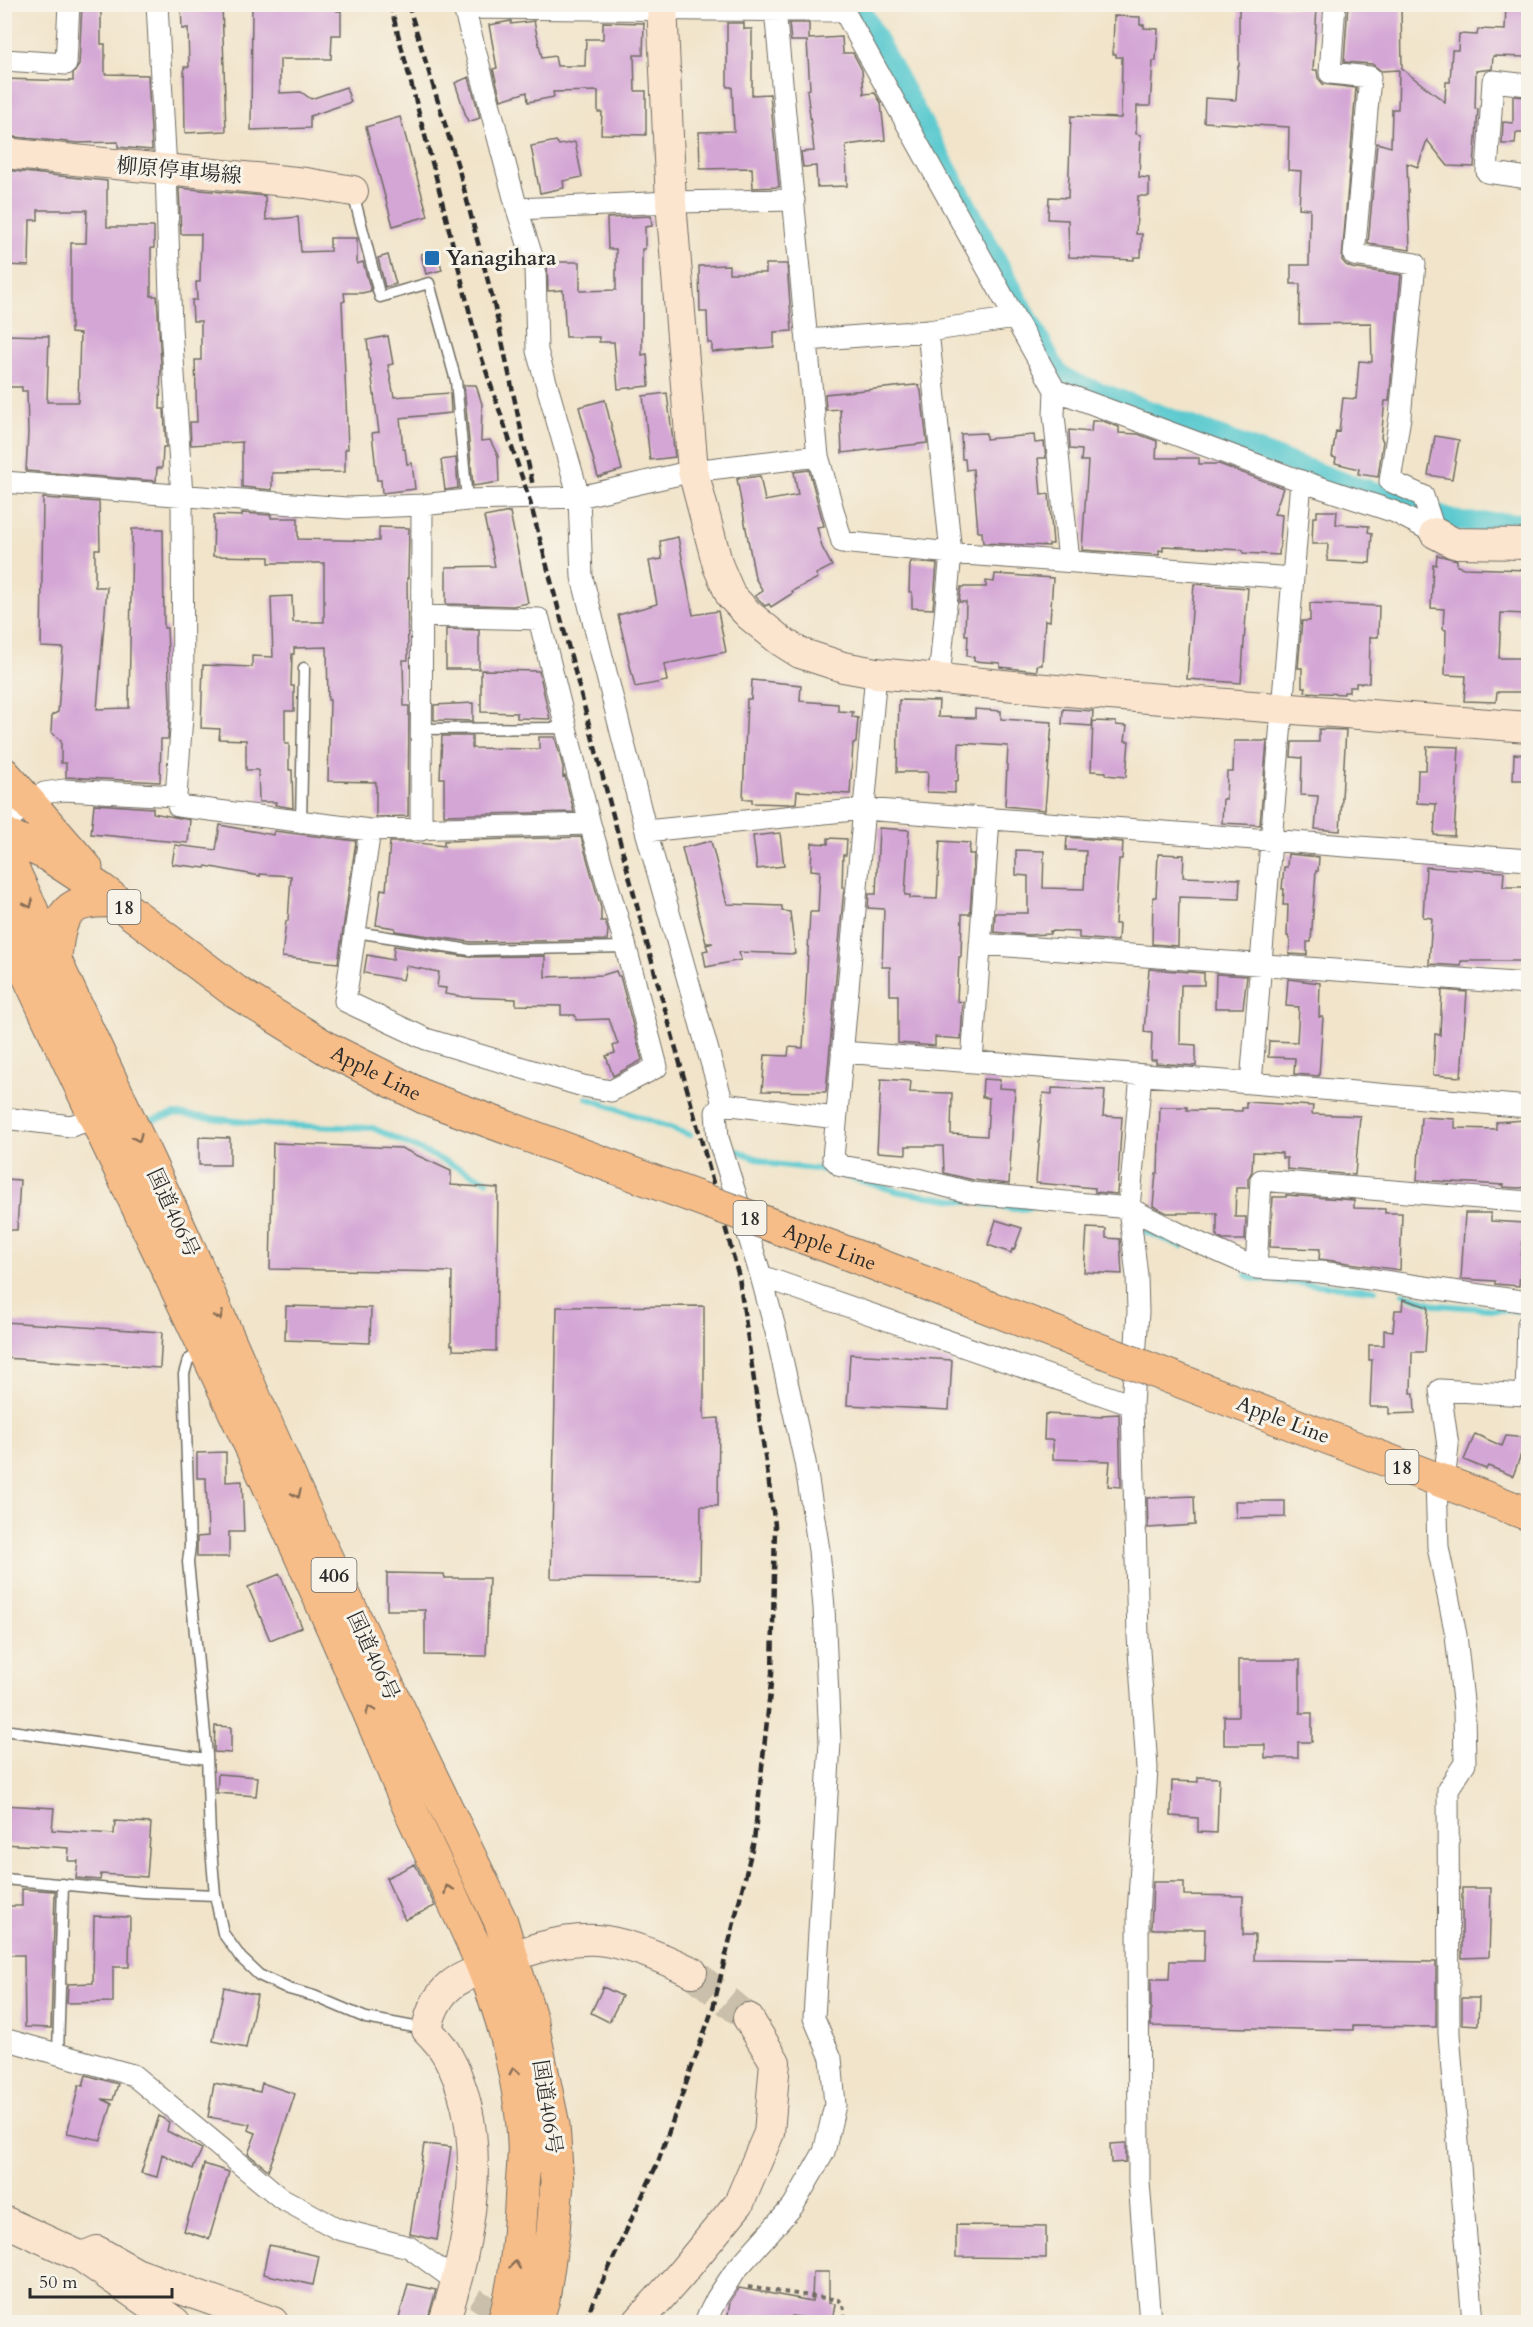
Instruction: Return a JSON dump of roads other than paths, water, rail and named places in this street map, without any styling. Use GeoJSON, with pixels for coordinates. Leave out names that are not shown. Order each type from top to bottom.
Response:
{"type":"FeatureCollection","features":[{"type":"Feature","properties":{"kind":"highway"},"geometry":{"type":"LineString","coordinates":[[4,774],[17,813],[81,860],[107,895],[78,903],[67,914],[59,928],[55,959]]}},
{"type":"Feature","properties":{"kind":"highway","name":"Apple Line"},"geometry":{"type":"LineString","coordinates":[[4,834],[45,853],[107,895],[236,992],[328,1049],[424,1097],[809,1239],[1528,1514]]}},
{"type":"Feature","properties":{"kind":"highway","name":"国道406号"},"geometry":{"type":"LineString","coordinates":[[4,851],[55,959],[110,1113],[206,1350],[360,1687],[399,1784],[532,2024],[553,2125],[557,2183],[553,2232],[543,2299],[536,2322]]}},
{"type":"Feature","properties":{"kind":"highway","name":"国道406号"},"geometry":{"type":"LineString","coordinates":[[4,923],[110,1113],[189,1248],[316,1537],[501,1922],[498,1962],[525,2143],[520,2222],[510,2303],[504,2322]]}},
{"type":"Feature","properties":{"kind":"street"},"geometry":{"type":"LineString","coordinates":[[4,60],[66,64],[69,4]]}},
{"type":"Feature","properties":{"kind":"street"},"geometry":{"type":"LineString","coordinates":[[157,4],[166,170],[171,328],[182,496],[183,704],[176,796],[178,806],[370,831],[590,824]]}},
{"type":"Feature","properties":{"kind":"street"},"geometry":{"type":"LineString","coordinates":[[1335,4],[1330,73],[1370,77],[1354,255],[1415,264],[1401,417],[1390,482],[1423,496],[1435,533]]}},
{"type":"Feature","properties":{"kind":"street"},"geometry":{"type":"LineString","coordinates":[[662,7],[672,202],[693,471],[718,566],[731,596],[743,609],[800,653],[843,668],[876,673],[1528,727]]}},
{"type":"Feature","properties":{"kind":"street"},"geometry":{"type":"LineString","coordinates":[[723,1104],[646,831],[582,577],[579,497],[537,351],[535,266],[517,209],[464,8],[662,7],[775,10],[843,8],[1055,390],[1054,415],[1069,561]]}},
{"type":"Feature","properties":{"kind":"street"},"geometry":{"type":"LineString","coordinates":[[775,10],[818,456],[842,542],[951,553],[1293,578]]}},
{"type":"Feature","properties":{"kind":"street"},"geometry":{"type":"LineString","coordinates":[[1528,85],[1493,81],[1487,172],[1528,178]]}},
{"type":"Feature","properties":{"kind":"street","name":"柳原停車場線"},"geometry":{"type":"LineString","coordinates":[[4,153],[296,182],[353,191]]}},
{"type":"Feature","properties":{"kind":"street"},"geometry":{"type":"LineString","coordinates":[[517,209],[672,202],[794,200]]}},
{"type":"Feature","properties":{"kind":"street"},"geometry":{"type":"LineString","coordinates":[[807,340],[928,330],[1015,318]]}},
{"type":"Feature","properties":{"kind":"street"},"geometry":{"type":"LineString","coordinates":[[928,330],[951,553],[939,679]]}},
{"type":"Feature","properties":{"kind":"street"},"geometry":{"type":"LineString","coordinates":[[1055,390],[1300,481],[1395,512],[1454,543],[1528,544]]}},
{"type":"Feature","properties":{"kind":"street"},"geometry":{"type":"LineString","coordinates":[[4,482],[347,507],[422,505],[467,500],[579,497],[693,471],[818,456]]}},
{"type":"Feature","properties":{"kind":"street"},"geometry":{"type":"LineString","coordinates":[[1251,1083],[1300,481]]}},
{"type":"Feature","properties":{"kind":"street"},"geometry":{"type":"LineString","coordinates":[[421,830],[422,505]]}},
{"type":"Feature","properties":{"kind":"street"},"geometry":{"type":"LineString","coordinates":[[370,831],[345,1001],[426,1039],[583,1086],[610,1091],[657,1067],[626,947],[590,824],[539,619],[422,616]]}},
{"type":"Feature","properties":{"kind":"street"},"geometry":{"type":"LineString","coordinates":[[876,673],[833,1158],[841,1166],[918,1179],[972,1194],[1129,1208],[1188,1238],[1256,1268],[1321,1272],[1528,1302]]}},
{"type":"Feature","properties":{"kind":"street"},"geometry":{"type":"LineString","coordinates":[[17,813],[44,793],[64,790],[176,796]]}},
{"type":"Feature","properties":{"kind":"street"},"geometry":{"type":"LineString","coordinates":[[646,831],[864,809],[1528,860]]}},
{"type":"Feature","properties":{"kind":"street"},"geometry":{"type":"LineString","coordinates":[[972,1062],[989,819]]}},
{"type":"Feature","properties":{"kind":"street"},"geometry":{"type":"LineString","coordinates":[[980,944],[1528,984]]}},
{"type":"Feature","properties":{"kind":"street"},"geometry":{"type":"LineString","coordinates":[[842,1052],[1528,1107]]}},
{"type":"Feature","properties":{"kind":"street"},"geometry":{"type":"LineString","coordinates":[[1140,1075],[1129,1208],[1137,1276],[1138,1312],[1132,1405],[1138,1636],[1147,1768],[1138,1915],[1139,2182],[1150,2322]]}},
{"type":"Feature","properties":{"kind":"street"},"geometry":{"type":"LineString","coordinates":[[723,1104],[836,1118]]}},
{"type":"Feature","properties":{"kind":"street"},"geometry":{"type":"LineString","coordinates":[[705,2322],[717,2298],[735,2271],[793,2206],[824,2152],[835,2105],[831,2058],[814,2018],[830,1742],[819,1550],[805,1462],[776,1332],[718,1138],[716,1112],[723,1104]]}},
{"type":"Feature","properties":{"kind":"street"},"geometry":{"type":"LineString","coordinates":[[4,1118],[71,1126],[110,1113]]}},
{"type":"Feature","properties":{"kind":"street"},"geometry":{"type":"LineString","coordinates":[[1256,1268],[1261,1180],[1528,1202]]}},
{"type":"Feature","properties":{"kind":"street"},"geometry":{"type":"LineString","coordinates":[[761,1276],[1132,1405]]}},
{"type":"Feature","properties":{"kind":"street"},"geometry":{"type":"LineString","coordinates":[[1473,2322],[1449,2034],[1448,1789],[1465,1763],[1464,1711],[1456,1635],[1438,1547],[1440,1481],[1448,1446],[1440,1390],[1526,1395],[1528,1324]]}},
{"type":"Feature","properties":{"kind":"street"},"geometry":{"type":"LineString","coordinates":[[444,2322],[466,2290],[474,2170],[472,2135],[463,2092],[447,2054],[427,2030],[430,2012],[449,1986],[462,1977],[555,1942],[598,1940],[656,1954],[692,1972]]}},
{"type":"Feature","properties":{"kind":"street"},"geometry":{"type":"LineString","coordinates":[[638,2322],[739,2203],[769,2133],[775,2062],[748,2018]]}},
{"type":"Feature","properties":{"kind":"street"},"geometry":{"type":"LineString","coordinates":[[4,2039],[133,2075],[281,2198],[338,2229],[409,2247],[466,2290]]}},
{"type":"Feature","properties":{"kind":"street"},"geometry":{"type":"LineString","coordinates":[[4,2222],[82,2258],[175,2322]]}},
{"type":"Feature","properties":{"kind":"street"},"geometry":{"type":"LineString","coordinates":[[82,2258],[97,2251],[136,2273],[273,2322]]}},
{"type":"Feature","properties":{"kind":"lane"},"geometry":{"type":"LineString","coordinates":[[353,191],[380,297],[429,283],[456,381],[467,500]]}},
{"type":"Feature","properties":{"kind":"lane"},"geometry":{"type":"LineString","coordinates":[[301,823],[304,668]]}},
{"type":"Feature","properties":{"kind":"lane"},"geometry":{"type":"LineString","coordinates":[[421,729],[567,728]]}},
{"type":"Feature","properties":{"kind":"lane"},"geometry":{"type":"LineString","coordinates":[[356,932],[470,950],[626,947]]}},
{"type":"Feature","properties":{"kind":"lane"},"geometry":{"type":"LineString","coordinates":[[206,1350],[188,1359],[184,1374],[190,1546],[188,1562],[207,1759],[215,1895],[223,1933],[241,1958],[259,1975],[288,1989],[314,1996],[366,2018],[427,2030]]}},
{"type":"Feature","properties":{"kind":"lane"},"geometry":{"type":"LineString","coordinates":[[4,1730],[207,1759]]}},
{"type":"Feature","properties":{"kind":"lane"},"geometry":{"type":"LineString","coordinates":[[4,1879],[143,1892],[215,1895]]}},
{"type":"Feature","properties":{"kind":"lane"},"geometry":{"type":"LineString","coordinates":[[58,2054],[63,1884]]}},
{"type":"Feature","properties":{"kind":"waterway"},"geometry":{"type":"LineString","coordinates":[[858,4],[1058,373],[1075,383],[1354,486],[1414,502]]}},
{"type":"Feature","properties":{"kind":"waterway"},"geometry":{"type":"LineString","coordinates":[[1438,514],[1461,522],[1528,523]]}},
{"type":"Feature","properties":{"kind":"waterway"},"geometry":{"type":"LineString","coordinates":[[587,1098],[690,1135]]}},
{"type":"Feature","properties":{"kind":"waterway"},"geometry":{"type":"LineString","coordinates":[[149,1121],[175,1114],[272,1125],[373,1128],[487,1181]]}},
{"type":"Feature","properties":{"kind":"waterway"},"geometry":{"type":"LineString","coordinates":[[727,1147],[772,1164],[824,1170],[900,1192],[970,1202]]}},
{"type":"Feature","properties":{"kind":"waterway"},"geometry":{"type":"LineString","coordinates":[[983,1204],[1016,1209],[1030,1208]]}},
{"type":"Feature","properties":{"kind":"waterway"},"geometry":{"type":"LineString","coordinates":[[1144,1231],[1182,1246]]}},
{"type":"Feature","properties":{"kind":"waterway"},"geometry":{"type":"LineString","coordinates":[[1246,1275],[1254,1279],[1375,1290]]}},
{"type":"Feature","properties":{"kind":"waterway"},"geometry":{"type":"LineString","coordinates":[[1403,1293],[1437,1305],[1516,1311]]}},
{"type":"Feature","properties":{"kind":"tunnel"},"geometry":{"type":"LineString","coordinates":[[692,1972],[748,2018]]}},
{"type":"Feature","properties":{"kind":"tunnel"},"geometry":{"type":"LineString","coordinates":[[475,2298],[512,2322]]}},
{"type":"Feature","properties":{"kind":"railway"},"geometry":{"type":"LineString","coordinates":[[390,4],[479,350],[529,498],[649,951],[739,1277],[775,1525],[772,1674],[754,1841],[713,2008],[658,2162],[584,2322]]}},
{"type":"Feature","properties":{"kind":"railway"},"geometry":{"type":"LineString","coordinates":[[408,4],[459,170],[495,308],[533,486]]}},
{"type":"Feature","properties":{"kind":"place","name":"Yanagihara"},"geometry":{"type":"Point","coordinates":[432,258]}}]}
